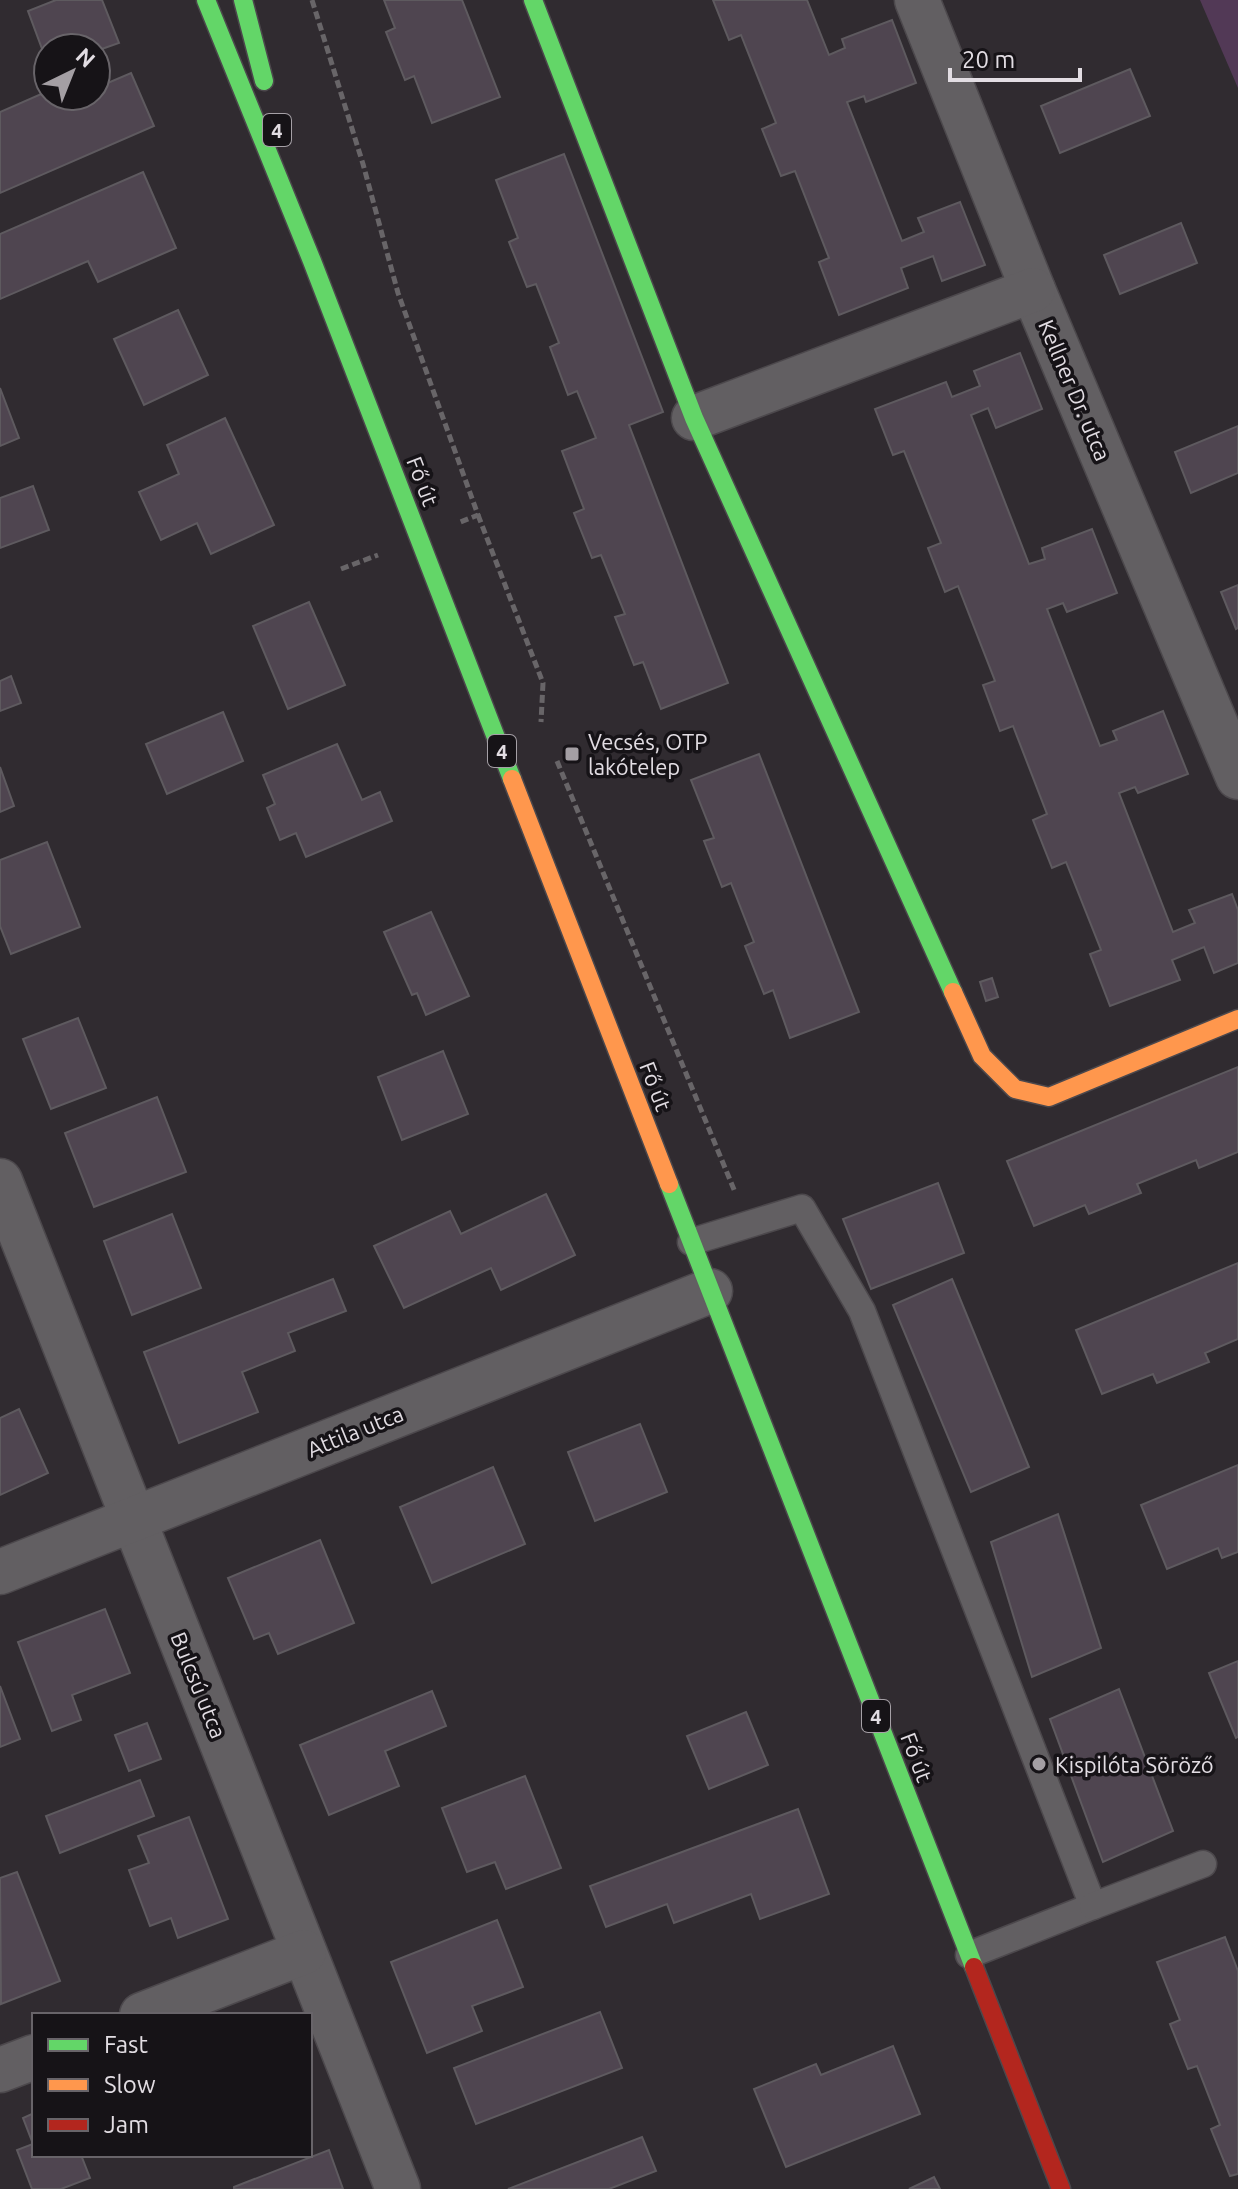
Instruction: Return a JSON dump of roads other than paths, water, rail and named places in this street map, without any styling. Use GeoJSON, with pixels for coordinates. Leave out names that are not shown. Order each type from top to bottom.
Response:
{"type":"FeatureCollection","features":[{"type":"Feature","properties":{"kind":"main road","name":"Fő út"},"geometry":{"type":"LineString","coordinates":[[206,0],[312,261],[1061,2189]]}},
{"type":"Feature","properties":{"kind":"main road","name":"4"},"geometry":{"type":"LineString","coordinates":[[243,0],[267,92]]}},
{"type":"Feature","properties":{"kind":"main road"},"geometry":{"type":"LineString","coordinates":[[533,0],[694,418],[982,1056],[1015,1089],[1049,1097],[1238,1019]]}},
{"type":"Feature","properties":{"kind":"main road","name":"4"},"geometry":{"type":"LineString","coordinates":[[275,123],[312,261]]}},
{"type":"Feature","properties":{"kind":"street","name":"Kellner Dr. utca"},"geometry":{"type":"LineString","coordinates":[[917,0],[1033,290],[1238,777]]}},
{"type":"Feature","properties":{"kind":"street"},"geometry":{"type":"LineString","coordinates":[[694,418],[1033,290]]}},
{"type":"Feature","properties":{"kind":"street","name":"Bulcsú utca"},"geometry":{"type":"LineString","coordinates":[[0,1181],[398,2189]]}},
{"type":"Feature","properties":{"kind":"street","name":"Attila utca"},"geometry":{"type":"LineString","coordinates":[[0,1572],[710,1291]]}},
{"type":"Feature","properties":{"kind":"street"},"geometry":{"type":"LineString","coordinates":[[147,2013],[304,1952]]}},
{"type":"Feature","properties":{"kind":"street"},"geometry":{"type":"LineString","coordinates":[[0,2070],[32,2058]]}},
{"type":"Feature","properties":{"kind":"lane"},"geometry":{"type":"LineString","coordinates":[[691,1242],[802,1208],[862,1311],[1093,1906]]}},
{"type":"Feature","properties":{"kind":"lane"},"geometry":{"type":"LineString","coordinates":[[969,1955],[1203,1864]]}},
{"type":"Feature","properties":{"kind":"place","name":"Vecsés, OTP lakótelep"},"geometry":{"type":"Point","coordinates":[572,754]}},
{"type":"Feature","properties":{"kind":"place","name":"Kispilóta Söröző"},"geometry":{"type":"Point","coordinates":[1039,1764]}}]}
